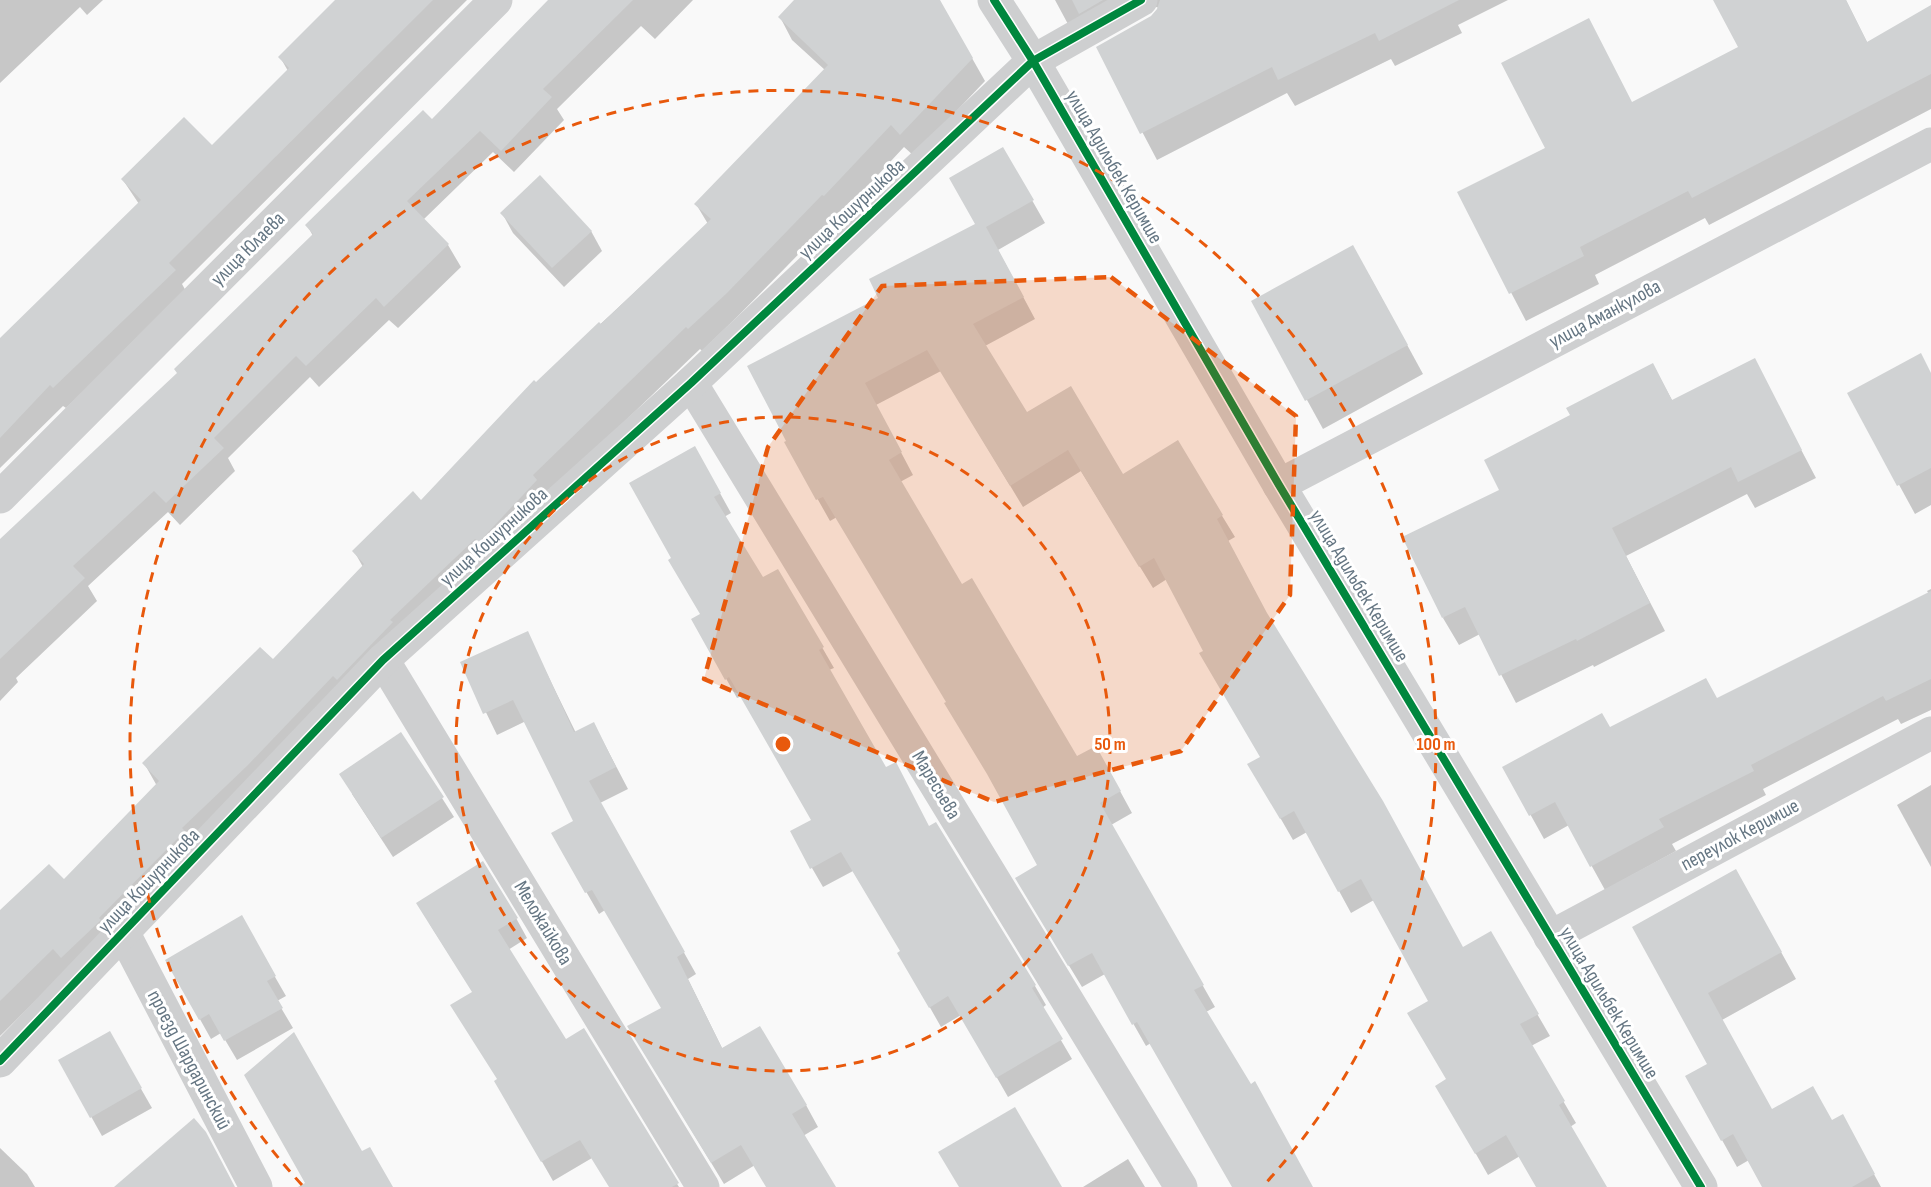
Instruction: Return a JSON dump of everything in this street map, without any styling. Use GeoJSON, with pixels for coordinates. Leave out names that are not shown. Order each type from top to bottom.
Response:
{"type":"FeatureCollection","features":[{"type":"Feature","properties":{"kind":"street","name":"улица Юлаева"},"geometry":{"type":"LineString","coordinates":[[0,497],[496,0]]}},
{"type":"Feature","properties":{"kind":"street","name":"улица Адильбек Керимше"},"geometry":{"type":"LineString","coordinates":[[994,0],[1034,61],[1279,485],[1701,1187]]}},
{"type":"Feature","properties":{"kind":"street","name":"улица Кошурникова"},"geometry":{"type":"LineString","coordinates":[[0,1061],[383,660],[691,383],[1034,61],[1141,0]]}},
{"type":"Feature","properties":{"kind":"street","name":"улица Аманкулова"},"geometry":{"type":"LineString","coordinates":[[1279,485],[1931,144]]}},
{"type":"Feature","properties":{"kind":"street","name":"Маресьева"},"geometry":{"type":"LineString","coordinates":[[691,383],[1181,1187]]}},
{"type":"Feature","properties":{"kind":"street","name":"Меложайкова"},"geometry":{"type":"LineString","coordinates":[[383,660],[703,1187]]}},
{"type":"Feature","properties":{"kind":"street","name":"переулок Керимше"},"geometry":{"type":"LineString","coordinates":[[1550,937],[1931,733]]}},
{"type":"Feature","properties":{"kind":"street","name":"проезд Шардаринский"},"geometry":{"type":"LineString","coordinates":[[123,932],[256,1187]]}},
{"type":"Feature","properties":{"kind":"highlighted area"},"geometry":{"type":"Polygon","coordinates":[[[1111,277],[1296,416],[1290,595],[1181,751],[994,802],[704,679],[768,447],[882,286],[1111,277]]]}},
{"type":"Feature","properties":{"kind":"building"},"geometry":{"type":"Polygon","coordinates":[[[335,0],[433,0],[169,263],[176,270],[53,388],[50,385],[0,438],[0,338],[141,200],[121,179],[184,117],[212,145],[289,68],[278,57],[335,0]]]}},
{"type":"Feature","properties":{"kind":"building"},"geometry":{"type":"Polygon","coordinates":[[[548,0],[633,0],[543,89],[552,97],[501,151],[480,131],[407,201],[449,244],[384,307],[376,298],[306,366],[296,356],[214,438],[224,448],[166,503],[154,491],[73,566],[85,578],[0,659],[0,539],[177,373],[174,369],[313,234],[305,225],[423,110],[432,119],[548,0]]]}},
{"type":"Feature","properties":{"kind":"building"},"geometry":{"type":"Polygon","coordinates":[[[794,0],[940,0],[973,58],[900,135],[891,125],[727,293],[688,329],[686,327],[533,475],[537,480],[479,542],[475,539],[390,620],[393,622],[337,680],[333,676],[248,765],[182,828],[185,831],[99,918],[101,920],[61,958],[53,949],[0,1001],[0,910],[49,864],[64,879],[159,781],[142,763],[260,647],[273,659],[364,564],[352,551],[413,491],[421,500],[534,380],[536,382],[599,322],[601,324],[711,219],[694,204],[828,65],[778,17],[794,0]]]}},
{"type":"Feature","properties":{"kind":"building"},"geometry":{"type":"Polygon","coordinates":[[[1072,0],[1103,0],[1079,14],[1072,0]]]}},
{"type":"Feature","properties":{"kind":"building"},"geometry":{"type":"Polygon","coordinates":[[[1160,0],[1459,0],[1379,41],[1375,33],[1278,80],[1272,67],[1140,134],[1096,47],[1151,16],[1160,0]]]}},
{"type":"Feature","properties":{"kind":"building"},"geometry":{"type":"Polygon","coordinates":[[[1713,0],[1846,0],[1867,42],[1931,5],[1931,74],[1692,198],[1688,191],[1580,247],[1584,256],[1509,294],[1457,192],[1545,148],[1501,63],[1589,18],[1632,102],[1738,47],[1713,0]]]}},
{"type":"Feature","properties":{"kind":"building"},"geometry":{"type":"Polygon","coordinates":[[[1003,147],[1034,200],[986,227],[1024,297],[973,324],[1027,412],[1071,386],[1123,474],[1178,440],[1223,515],[1217,519],[1267,613],[1383,801],[1463,947],[1491,931],[1539,1014],[1520,1024],[1565,1101],[1559,1105],[1607,1187],[1536,1187],[1506,1135],[1475,1154],[1435,1086],[1446,1079],[1407,1013],[1428,1001],[1361,879],[1338,892],[1294,811],[1280,819],[1247,764],[1260,757],[1199,653],[1203,651],[1154,558],[1139,567],[1068,450],[1010,486],[927,350],[865,383],[902,452],[889,460],[962,584],[972,578],[1077,756],[1096,746],[1121,791],[1100,803],[1204,985],[1194,990],[1251,1084],[1255,1081],[1313,1187],[1232,1187],[1137,1022],[1132,1025],[1092,953],[1068,966],[1015,878],[1037,865],[987,774],[944,703],[946,702],[823,497],[816,500],[784,442],[786,441],[747,366],[878,298],[869,279],[975,224],[949,178],[1003,147]]]}},
{"type":"Feature","properties":{"kind":"building"},"geometry":{"type":"Polygon","coordinates":[[[540,175],[592,231],[552,268],[500,213],[540,175]]]}},
{"type":"Feature","properties":{"kind":"building"},"geometry":{"type":"Polygon","coordinates":[[[1353,245],[1408,345],[1305,401],[1251,301],[1353,245]]]}},
{"type":"Feature","properties":{"kind":"building"},"geometry":{"type":"Polygon","coordinates":[[[1921,353],[1931,373],[1931,468],[1897,486],[1847,393],[1921,353]]]}},
{"type":"Feature","properties":{"kind":"building"},"geometry":{"type":"Polygon","coordinates":[[[1755,358],[1802,450],[1738,482],[1731,467],[1612,528],[1650,603],[1577,641],[1576,639],[1499,676],[1465,607],[1442,618],[1402,537],[1499,490],[1484,460],[1570,415],[1566,408],[1653,363],[1672,400],[1755,358]]]}},
{"type":"Feature","properties":{"kind":"building"},"geometry":{"type":"Polygon","coordinates":[[[695,446],[721,493],[714,497],[763,577],[778,569],[824,647],[819,650],[886,767],[896,762],[929,826],[936,822],[1036,985],[1032,988],[1063,1039],[996,1078],[948,996],[929,1008],[897,953],[900,951],[841,852],[810,869],[790,831],[811,820],[729,677],[725,680],[691,619],[700,614],[668,560],[671,558],[629,483],[695,446]]]}},
{"type":"Feature","properties":{"kind":"building"},"geometry":{"type":"Polygon","coordinates":[[[1931,591],[1931,679],[1886,701],[1883,696],[1751,765],[1754,771],[1659,819],[1664,827],[1590,867],[1555,802],[1529,816],[1502,767],[1602,713],[1610,727],[1706,678],[1717,698],[1931,591]]]}},
{"type":"Feature","properties":{"kind":"building"},"geometry":{"type":"Polygon","coordinates":[[[528,631],[574,732],[594,722],[616,767],[589,781],[685,952],[677,957],[722,1048],[760,1026],[807,1105],[792,1114],[836,1187],[766,1187],[741,1145],[711,1163],[627,1026],[661,1008],[592,890],[585,893],[551,833],[573,821],[513,700],[483,714],[460,662],[528,631]]]}},
{"type":"Feature","properties":{"kind":"building"},"geometry":{"type":"Polygon","coordinates":[[[401,732],[444,797],[381,838],[339,774],[401,732]]]}},
{"type":"Feature","properties":{"kind":"building"},"geometry":{"type":"Polygon","coordinates":[[[483,861],[518,918],[498,930],[566,1039],[584,1028],[679,1183],[672,1187],[609,1187],[580,1140],[541,1162],[494,1081],[497,1079],[450,1005],[472,992],[416,903],[483,861]]]}},
{"type":"Feature","properties":{"kind":"building"},"geometry":{"type":"Polygon","coordinates":[[[1736,869],[1782,952],[1708,993],[1772,1109],[1813,1086],[1832,1120],[1843,1114],[1875,1174],[1852,1187],[1762,1187],[1733,1134],[1721,1141],[1685,1076],[1707,1064],[1632,927],[1736,869]]]}},
{"type":"Feature","properties":{"kind":"building"},"geometry":{"type":"Polygon","coordinates":[[[242,915],[276,976],[267,981],[283,1008],[224,1041],[209,1014],[199,1020],[165,960],[242,915]]]}},
{"type":"Feature","properties":{"kind":"building"},"geometry":{"type":"Polygon","coordinates":[[[110,1031],[142,1088],[90,1118],[58,1060],[110,1031]]]}},
{"type":"Feature","properties":{"kind":"building"},"geometry":{"type":"Polygon","coordinates":[[[294,1032],[362,1151],[370,1147],[393,1187],[298,1187],[305,1183],[244,1075],[294,1032]]]}},
{"type":"Feature","properties":{"kind":"building"},"geometry":{"type":"Polygon","coordinates":[[[1015,1107],[1062,1187],[959,1187],[938,1152],[1015,1107]]]}},
{"type":"Feature","properties":{"kind":"building"},"geometry":{"type":"Polygon","coordinates":[[[194,1118],[206,1132],[235,1187],[114,1187],[194,1118]]]}},
{"type":"Feature","properties":{"kind":"cycle path"},"geometry":{"type":"LineString","coordinates":[[994,0],[1033,61],[1279,485],[1701,1187]]}},
{"type":"Feature","properties":{"kind":"cycle path"},"geometry":{"type":"LineString","coordinates":[[0,1061],[383,660],[691,383],[1033,61],[1141,0]]}}]}
